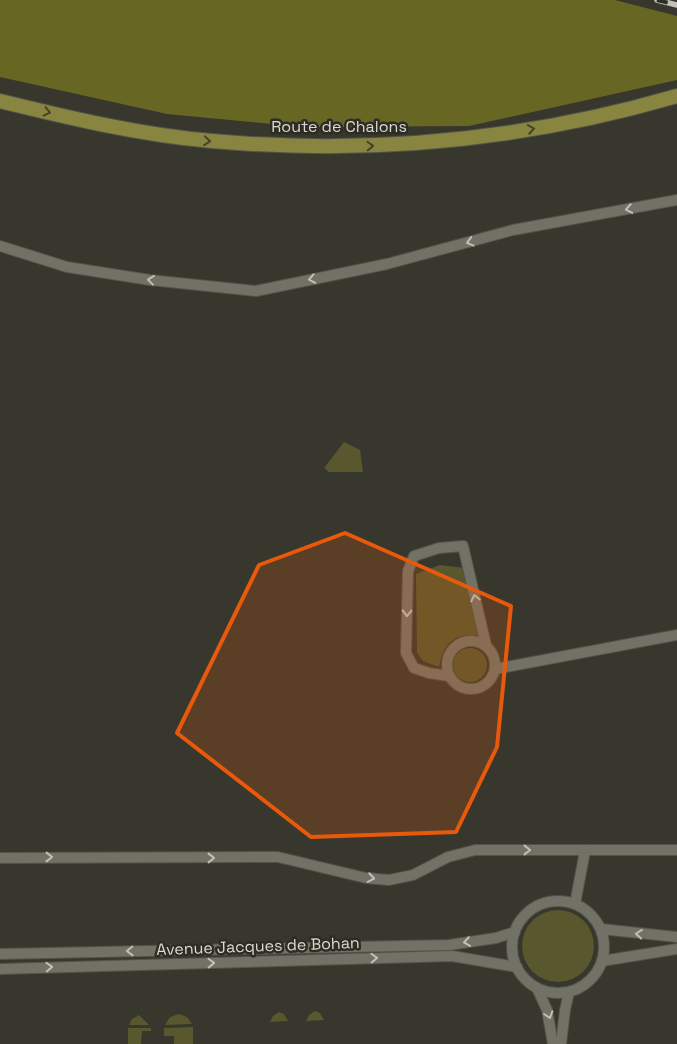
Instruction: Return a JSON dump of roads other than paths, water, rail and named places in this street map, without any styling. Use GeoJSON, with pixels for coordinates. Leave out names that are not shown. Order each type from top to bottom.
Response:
{"type":"FeatureCollection","features":[{"type":"Feature","properties":{"kind":"main road","name":"Route de Chalons"},"geometry":{"type":"LineString","coordinates":[[0,101],[138,131],[211,141],[356,146],[425,143],[500,134],[576,122],[677,96]]}},
{"type":"Feature","properties":{"kind":"street"},"geometry":{"type":"LineString","coordinates":[[0,246],[67,268],[150,280],[256,291],[387,264],[513,230],[677,200]]}},
{"type":"Feature","properties":{"kind":"street"},"geometry":{"type":"LineString","coordinates":[[449,676],[429,674],[414,668],[406,653],[408,571],[414,556],[439,548],[463,546],[486,645],[494,656],[495,669],[487,683],[472,689],[456,684],[449,676],[447,660],[455,646],[470,640],[486,645]]}},
{"type":"Feature","properties":{"kind":"street"},"geometry":{"type":"LineString","coordinates":[[495,669],[677,635]]}},
{"type":"Feature","properties":{"kind":"street"},"geometry":{"type":"LineString","coordinates":[[575,904],[585,850]]}},
{"type":"Feature","properties":{"kind":"street"},"geometry":{"type":"LineString","coordinates":[[0,858],[278,857],[366,878],[389,880],[413,875],[435,862],[461,852],[677,850]]}},
{"type":"Feature","properties":{"kind":"street"},"geometry":{"type":"LineString","coordinates":[[557,901],[575,904],[586,910],[601,929],[604,940],[602,961],[590,981],[569,992],[553,993],[537,988],[523,976],[517,967],[512,951],[515,932],[524,916],[539,905],[557,901]]}},
{"type":"Feature","properties":{"kind":"street"},"geometry":{"type":"LineString","coordinates":[[601,929],[677,937]]}},
{"type":"Feature","properties":{"kind":"street","name":"Avenue Jacques de Bohan"},"geometry":{"type":"LineString","coordinates":[[0,954],[448,945],[496,938],[515,932]]}},
{"type":"Feature","properties":{"kind":"street"},"geometry":{"type":"LineString","coordinates":[[602,961],[622,956],[677,949]]}},
{"type":"Feature","properties":{"kind":"street","name":"Avenue Jacques de Bohan"},"geometry":{"type":"LineString","coordinates":[[0,968],[452,956],[517,967]]}},
{"type":"Feature","properties":{"kind":"street"},"geometry":{"type":"LineString","coordinates":[[537,988],[547,1010],[553,1044]]}},
{"type":"Feature","properties":{"kind":"street"},"geometry":{"type":"LineString","coordinates":[[561,1044],[569,992]]}},
{"type":"Feature","properties":{"kind":"railway"},"geometry":{"type":"LineString","coordinates":[[657,0],[677,5]]}}]}
